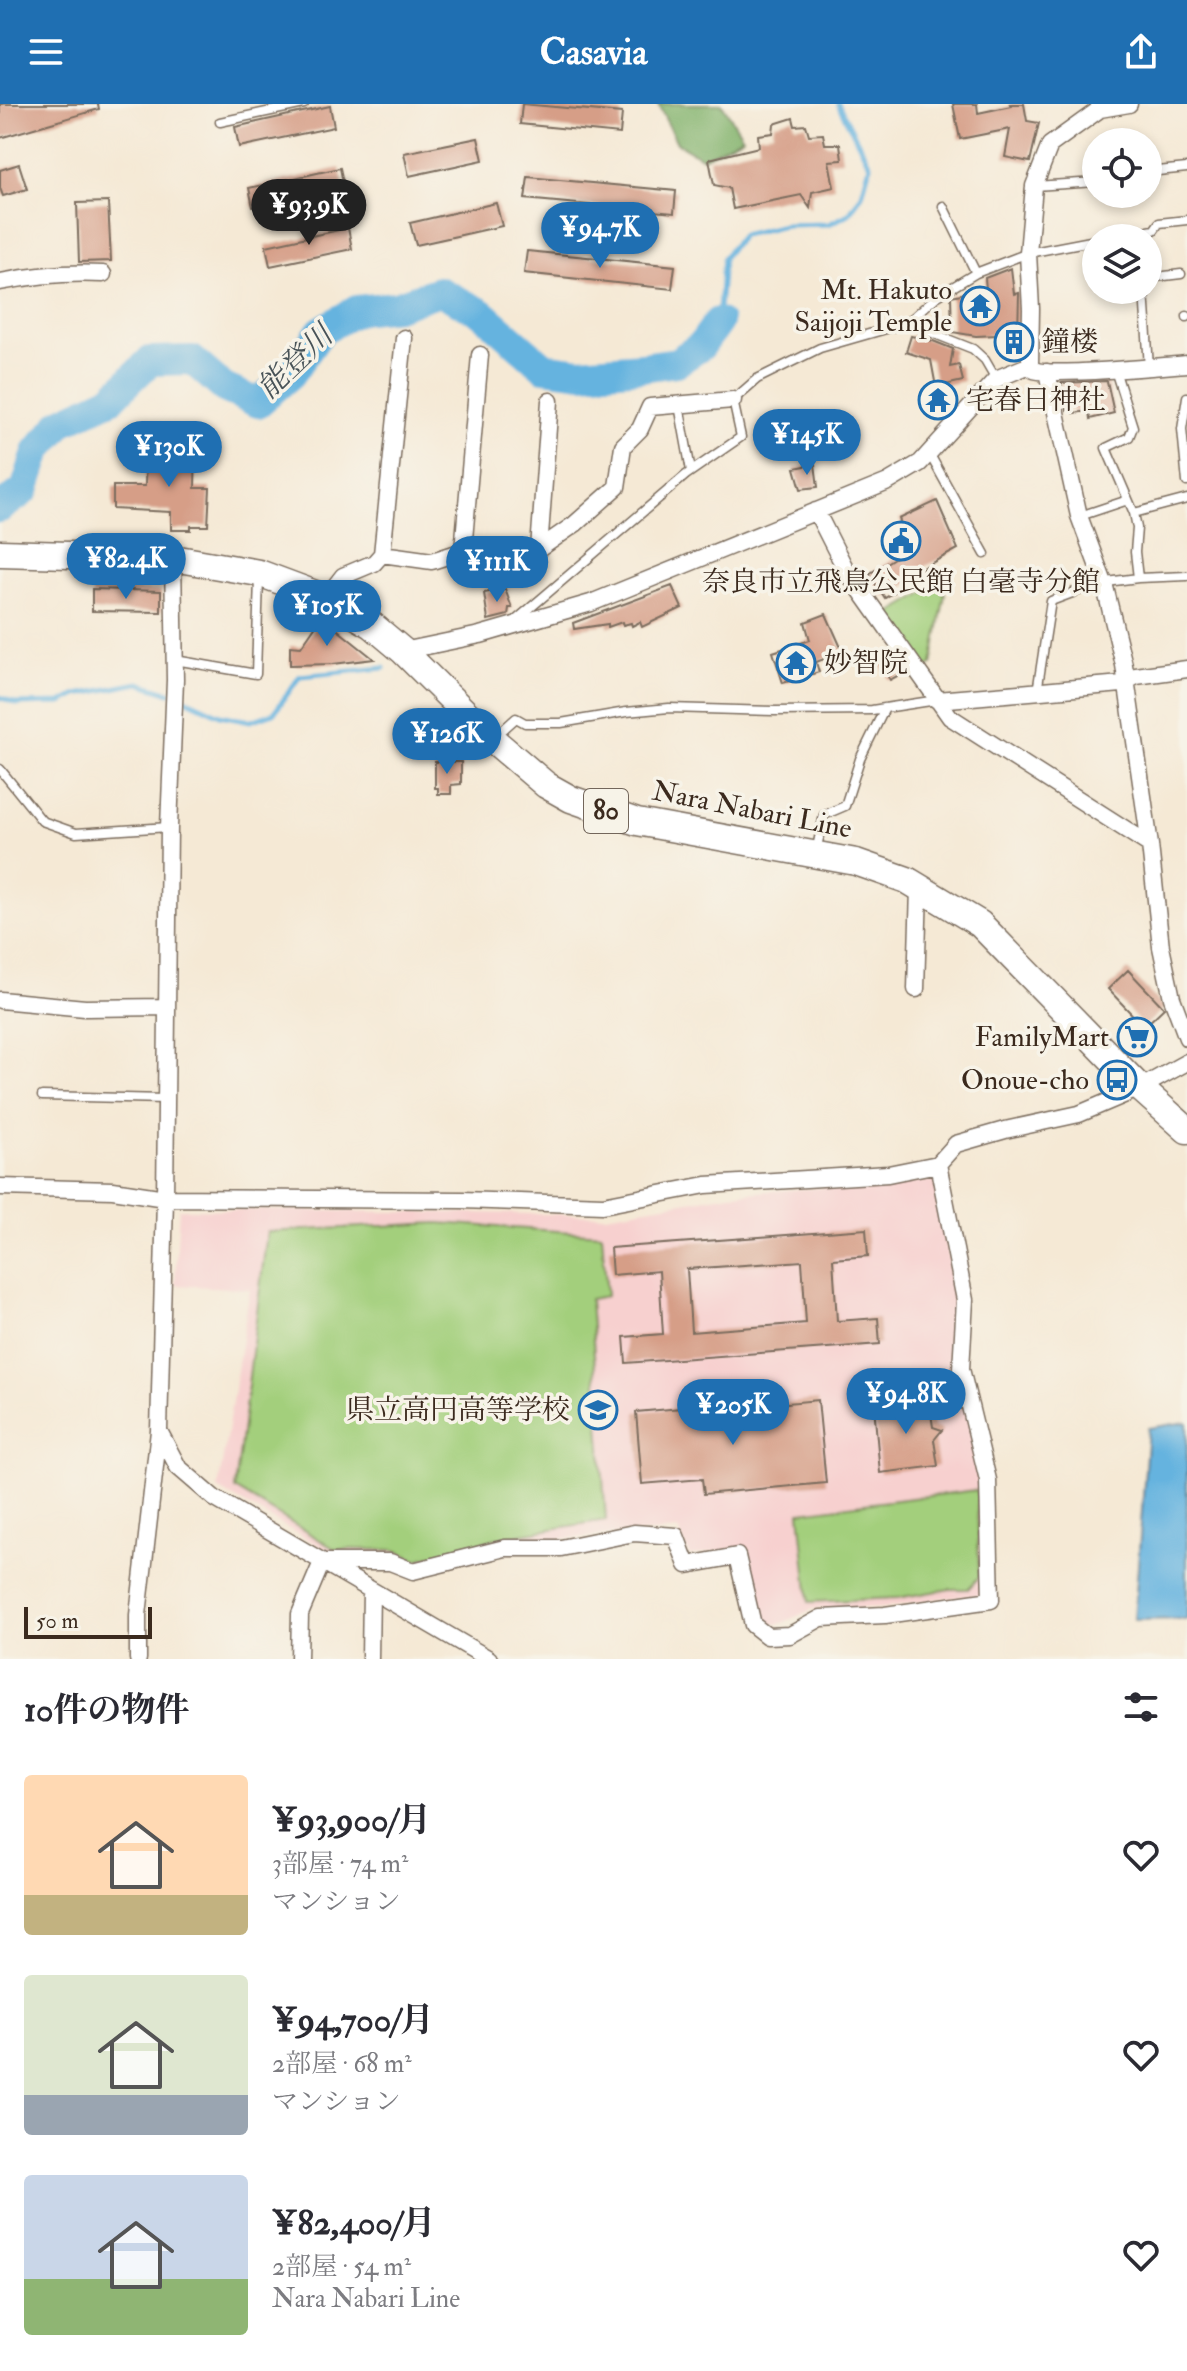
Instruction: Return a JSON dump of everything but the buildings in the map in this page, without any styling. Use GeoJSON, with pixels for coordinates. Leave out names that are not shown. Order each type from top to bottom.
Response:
{"type":"FeatureCollection","features":[{"type":"Feature","properties":{"kind":"main road","name":"Nara Nabari Line"},"geometry":{"type":"LineString","coordinates":[[0,553],[173,558],[259,573],[326,598],[372,625],[403,651],[492,739],[546,785],[571,799],[637,822],[856,862],[907,880],[980,924],[1140,1088],[1187,1130]]}},
{"type":"Feature","properties":{"kind":"street"},"geometry":{"type":"LineString","coordinates":[[1129,104],[1100,107],[1050,145],[1034,186],[1028,253],[1030,365],[1035,371],[1047,372],[1187,364]]}},
{"type":"Feature","properties":{"kind":"street"},"geometry":{"type":"LineString","coordinates":[[0,282],[41,274],[103,274]]}},
{"type":"Feature","properties":{"kind":"street"},"geometry":{"type":"LineString","coordinates":[[326,598],[343,576],[374,563],[382,554],[404,338]]}},
{"type":"Feature","properties":{"kind":"street"},"geometry":{"type":"LineString","coordinates":[[463,551],[480,355]]}},
{"type":"Feature","properties":{"kind":"street"},"geometry":{"type":"LineString","coordinates":[[403,651],[480,635],[591,603],[888,482],[920,463],[996,379],[1030,365]]}},
{"type":"Feature","properties":{"kind":"street"},"geometry":{"type":"LineString","coordinates":[[1047,372],[1079,516],[1104,583],[1127,681],[1161,947],[1172,998],[1187,1038]]}},
{"type":"Feature","properties":{"kind":"street"},"geometry":{"type":"LineString","coordinates":[[382,554],[432,561],[463,551],[527,560],[617,487],[623,446],[640,429],[650,407],[733,400]]}},
{"type":"Feature","properties":{"kind":"street"},"geometry":{"type":"LineString","coordinates":[[539,549],[550,401]]}},
{"type":"Feature","properties":{"kind":"street"},"geometry":{"type":"LineString","coordinates":[[816,511],[846,570],[950,717],[1150,845]]}},
{"type":"Feature","properties":{"kind":"street"},"geometry":{"type":"LineString","coordinates":[[138,1659],[138,1615],[159,1431],[169,827],[175,680],[173,558]]}},
{"type":"Feature","properties":{"kind":"street"},"geometry":{"type":"LineString","coordinates":[[937,700],[1122,684],[1136,676],[1187,669]]}},
{"type":"Feature","properties":{"kind":"street"},"geometry":{"type":"LineString","coordinates":[[916,989],[919,888]]}},
{"type":"Feature","properties":{"kind":"street"},"geometry":{"type":"LineString","coordinates":[[0,1000],[85,1008],[166,1007]]}},
{"type":"Feature","properties":{"kind":"street"},"geometry":{"type":"LineString","coordinates":[[0,1187],[113,1190],[165,1198],[462,1200],[603,1205],[706,1185],[888,1174],[938,1164],[956,1144],[1079,1114],[1140,1088],[1187,1062]]}},
{"type":"Feature","properties":{"kind":"street"},"geometry":{"type":"LineString","coordinates":[[322,1562],[390,1562],[413,1571],[505,1548],[561,1548],[634,1533],[676,1536],[687,1565],[737,1556],[753,1625],[767,1636],[790,1635],[821,1618],[885,1615],[991,1600],[988,1480],[961,1369],[965,1300],[938,1164]]}},
{"type":"Feature","properties":{"kind":"street"},"geometry":{"type":"LineString","coordinates":[[159,1431],[178,1467],[214,1498],[489,1659]]}},
{"type":"Feature","properties":{"kind":"street"},"geometry":{"type":"LineString","coordinates":[[299,1659],[300,1614],[322,1562]]}},
{"type":"Feature","properties":{"kind":"street"},"geometry":{"type":"LineString","coordinates":[[370,1659],[371,1590]]}},
{"type":"Feature","properties":{"kind":"lane"},"geometry":{"type":"LineString","coordinates":[[220,122],[304,104]]}},
{"type":"Feature","properties":{"kind":"lane"},"geometry":{"type":"LineString","coordinates":[[1162,171],[1187,168],[1187,175]]}},
{"type":"Feature","properties":{"kind":"lane"},"geometry":{"type":"LineString","coordinates":[[1034,186],[1082,183]]}},
{"type":"Feature","properties":{"kind":"lane"},"geometry":{"type":"LineString","coordinates":[[943,206],[976,273]]}},
{"type":"Feature","properties":{"kind":"lane"},"geometry":{"type":"LineString","coordinates":[[1158,224],[1187,220]]}},
{"type":"Feature","properties":{"kind":"lane"},"geometry":{"type":"LineString","coordinates":[[512,625],[691,471],[741,437],[733,400],[757,379],[820,348],[907,323],[936,297],[976,273],[1028,253],[1082,243]]}},
{"type":"Feature","properties":{"kind":"lane"},"geometry":{"type":"LineString","coordinates":[[1162,276],[1181,274]]}},
{"type":"Feature","properties":{"kind":"lane"},"geometry":{"type":"LineString","coordinates":[[1145,304],[1149,368]]}},
{"type":"Feature","properties":{"kind":"lane"},"geometry":{"type":"LineString","coordinates":[[907,323],[973,349],[985,360],[996,379]]}},
{"type":"Feature","properties":{"kind":"lane"},"geometry":{"type":"LineString","coordinates":[[1115,370],[1133,427],[1129,437],[1106,448],[1134,513],[1138,578]]}},
{"type":"Feature","properties":{"kind":"lane"},"geometry":{"type":"LineString","coordinates":[[1187,397],[1182,429],[1187,482]]}},
{"type":"Feature","properties":{"kind":"lane"},"geometry":{"type":"LineString","coordinates":[[679,405],[691,471]]}},
{"type":"Feature","properties":{"kind":"lane"},"geometry":{"type":"LineString","coordinates":[[929,452],[985,554]]}},
{"type":"Feature","properties":{"kind":"lane"},"geometry":{"type":"LineString","coordinates":[[1134,513],[1187,499]]}},
{"type":"Feature","properties":{"kind":"lane"},"geometry":{"type":"LineString","coordinates":[[1079,516],[1128,500]]}},
{"type":"Feature","properties":{"kind":"lane"},"geometry":{"type":"LineString","coordinates":[[175,660],[256,674],[259,573]]}},
{"type":"Feature","properties":{"kind":"lane"},"geometry":{"type":"LineString","coordinates":[[1037,692],[1051,601],[1104,583],[1187,576]]}},
{"type":"Feature","properties":{"kind":"lane"},"geometry":{"type":"LineString","coordinates":[[492,739],[516,718],[525,723],[561,723],[669,708],[775,711],[885,708],[937,700]]}},
{"type":"Feature","properties":{"kind":"lane"},"geometry":{"type":"LineString","coordinates":[[816,854],[824,815],[845,806],[860,759],[885,708]]}},
{"type":"Feature","properties":{"kind":"lane"},"geometry":{"type":"LineString","coordinates":[[0,769],[42,821],[76,833],[169,827]]}},
{"type":"Feature","properties":{"kind":"lane"},"geometry":{"type":"LineString","coordinates":[[42,1096],[165,1099]]}},
{"type":"Feature","properties":{"kind":"shaded area","name":"県立高円高等学校"},"geometry":{"type":"Polygon","coordinates":[[[936,1180],[982,1482],[990,1584],[982,1595],[947,1597],[887,1607],[813,1609],[780,1624],[770,1624],[757,1615],[739,1548],[690,1556],[678,1530],[504,1543],[419,1565],[392,1554],[334,1554],[218,1489],[250,1289],[175,1285],[179,1209],[606,1215],[730,1194],[936,1180]]]}},
{"type":"Feature","properties":{"kind":"green space"},"geometry":{"type":"Polygon","coordinates":[[[658,104],[722,104],[743,137],[703,158],[677,143],[658,104]]]}},
{"type":"Feature","properties":{"kind":"green space"},"geometry":{"type":"Polygon","coordinates":[[[937,585],[945,594],[932,665],[924,670],[887,615],[937,585]]]}},
{"type":"Feature","properties":{"kind":"green space"},"geometry":{"type":"Polygon","coordinates":[[[438,1223],[602,1234],[607,1296],[590,1299],[606,1520],[498,1538],[417,1560],[395,1550],[335,1549],[235,1489],[267,1232],[438,1223]]]}},
{"type":"Feature","properties":{"kind":"green space"},"geometry":{"type":"Polygon","coordinates":[[[977,1490],[979,1577],[968,1589],[897,1598],[809,1602],[800,1512],[977,1490]]]}},
{"type":"Feature","properties":{"kind":"water"},"geometry":{"type":"Polygon","coordinates":[[[1187,1422],[1187,1619],[1134,1620],[1148,1428],[1187,1422]]]}},
{"type":"Feature","properties":{"kind":"waterway"},"geometry":{"type":"LineString","coordinates":[[718,322],[723,258],[742,235],[784,225],[829,224],[849,214],[862,194],[870,165],[838,104]]}},
{"type":"Feature","properties":{"kind":"waterway","name":"能登川"},"geometry":{"type":"LineString","coordinates":[[0,508],[25,490],[38,450],[62,422],[111,399],[150,361],[192,360],[224,388],[258,403],[291,374],[321,331],[357,310],[396,306],[439,291],[482,313],[544,367],[581,372],[677,362],[701,346],[718,322]]}},
{"type":"Feature","properties":{"kind":"waterway"},"geometry":{"type":"LineString","coordinates":[[179,696],[220,715],[251,721],[274,713],[300,676],[384,668]]}},
{"type":"Feature","properties":{"kind":"waterway"},"geometry":{"type":"LineString","coordinates":[[0,697],[17,704],[61,703],[77,695],[139,683],[170,693]]}},
{"type":"Feature","properties":{"kind":"place","name":"Mt. Hakuto Saijoji Temple"},"geometry":{"type":"Point","coordinates":[980,306]}},
{"type":"Feature","properties":{"kind":"place","name":"鐘楼"},"geometry":{"type":"Point","coordinates":[1014,342]}},
{"type":"Feature","properties":{"kind":"place","name":"宅春日神社"},"geometry":{"type":"Point","coordinates":[938,400]}},
{"type":"Feature","properties":{"kind":"place","name":"奈良市立飛鳥公民館 白毫寺分館"},"geometry":{"type":"Point","coordinates":[901,541]}},
{"type":"Feature","properties":{"kind":"place","name":"妙智院"},"geometry":{"type":"Point","coordinates":[796,663]}},
{"type":"Feature","properties":{"kind":"place","name":"FamilyMart"},"geometry":{"type":"Point","coordinates":[1137,1037]}},
{"type":"Feature","properties":{"kind":"place","name":"Onoue-cho"},"geometry":{"type":"Point","coordinates":[1117,1080]}},
{"type":"Feature","properties":{"kind":"place","name":"県立高円高等学校"},"geometry":{"type":"Point","coordinates":[598,1410]}}]}
